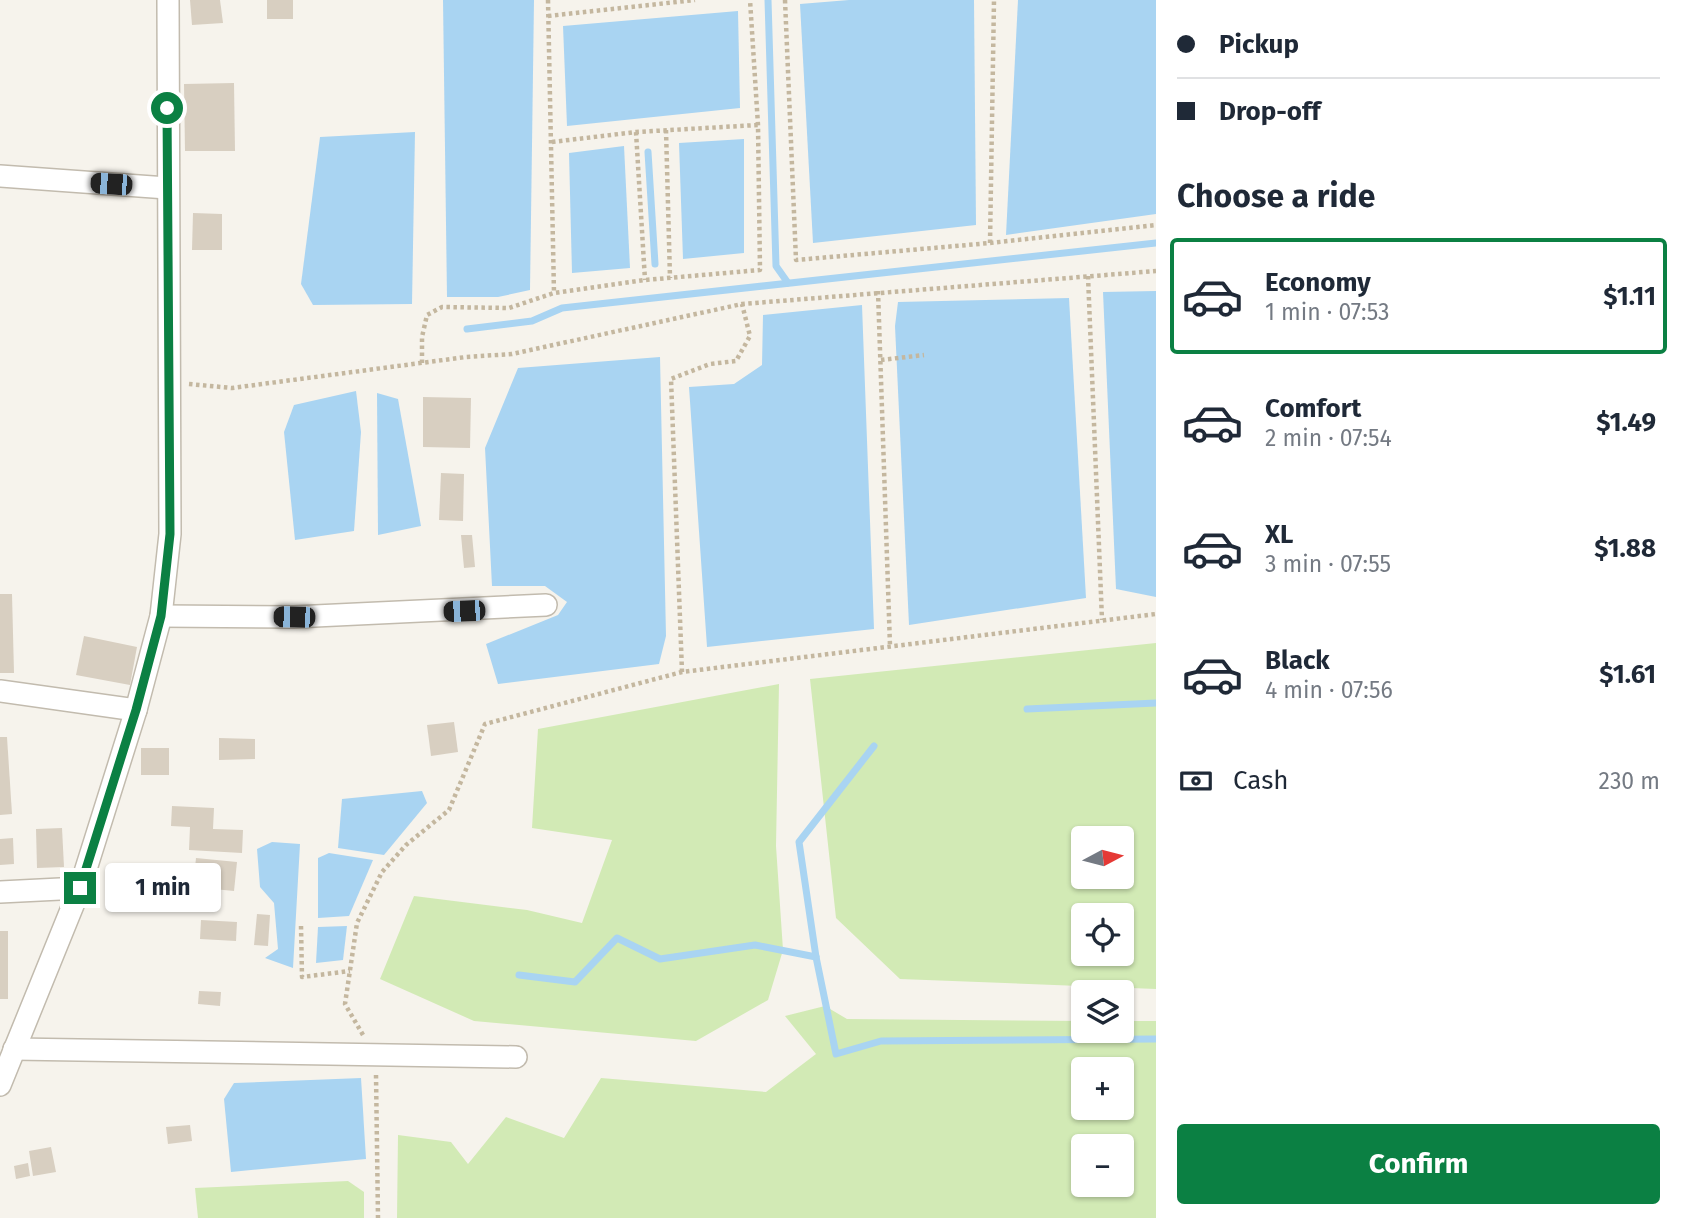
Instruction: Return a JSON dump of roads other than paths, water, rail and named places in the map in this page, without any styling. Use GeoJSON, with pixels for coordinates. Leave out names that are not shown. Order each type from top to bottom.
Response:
{"type":"FeatureCollection","features":[{"type":"Feature","properties":{"kind":"street"},"geometry":{"type":"LineString","coordinates":[[0,1085],[80,888],[136,710],[161,616],[170,534],[167,382],[168,0]]}},
{"type":"Feature","properties":{"kind":"street"},"geometry":{"type":"LineString","coordinates":[[0,176],[167,188]]}},
{"type":"Feature","properties":{"kind":"street"},"geometry":{"type":"LineString","coordinates":[[161,616],[294,617],[546,605]]}},
{"type":"Feature","properties":{"kind":"street"},"geometry":{"type":"LineString","coordinates":[[0,691],[136,710]]}},
{"type":"Feature","properties":{"kind":"street"},"geometry":{"type":"LineString","coordinates":[[0,892],[80,888]]}},
{"type":"Feature","properties":{"kind":"street"},"geometry":{"type":"LineString","coordinates":[[14,1049],[516,1057]]}},
{"type":"Feature","properties":{"kind":"water"},"geometry":{"type":"Polygon","coordinates":[[[443,0],[534,0],[530,290],[498,297],[447,297],[443,0]]]}},
{"type":"Feature","properties":{"kind":"water"},"geometry":{"type":"Polygon","coordinates":[[[849,0],[974,0],[976,225],[813,243],[800,4],[849,0]]]}},
{"type":"Feature","properties":{"kind":"water"},"geometry":{"type":"Polygon","coordinates":[[[1018,0],[1156,0],[1156,214],[1006,235],[1018,0]]]}},
{"type":"Feature","properties":{"kind":"water"},"geometry":{"type":"Polygon","coordinates":[[[738,11],[740,108],[567,126],[563,26],[738,11]]]}},
{"type":"Feature","properties":{"kind":"water"},"geometry":{"type":"Polygon","coordinates":[[[415,132],[412,304],[313,305],[301,284],[320,137],[415,132]]]}},
{"type":"Feature","properties":{"kind":"water"},"geometry":{"type":"Polygon","coordinates":[[[744,139],[744,253],[683,259],[679,143],[744,139]]]}},
{"type":"Feature","properties":{"kind":"water"},"geometry":{"type":"Polygon","coordinates":[[[624,146],[630,268],[572,273],[569,153],[624,146]]]}},
{"type":"Feature","properties":{"kind":"water"},"geometry":{"type":"Polygon","coordinates":[[[1156,291],[1156,597],[1116,589],[1103,292],[1156,291]]]}},
{"type":"Feature","properties":{"kind":"water"},"geometry":{"type":"Polygon","coordinates":[[[1069,298],[1086,598],[909,625],[895,326],[898,302],[1069,298]]]}},
{"type":"Feature","properties":{"kind":"water"},"geometry":{"type":"Polygon","coordinates":[[[862,305],[874,629],[707,647],[689,387],[734,384],[762,365],[763,315],[862,305]]]}},
{"type":"Feature","properties":{"kind":"water"},"geometry":{"type":"Polygon","coordinates":[[[660,357],[666,636],[659,664],[498,684],[486,644],[558,615],[567,602],[545,586],[492,586],[485,448],[518,368],[660,357]]]}},
{"type":"Feature","properties":{"kind":"water"},"geometry":{"type":"Polygon","coordinates":[[[356,391],[361,432],[354,531],[295,540],[284,432],[294,405],[356,391]]]}},
{"type":"Feature","properties":{"kind":"water"},"geometry":{"type":"Polygon","coordinates":[[[377,393],[398,399],[421,526],[378,535],[377,393]]]}},
{"type":"Feature","properties":{"kind":"water"},"geometry":{"type":"Polygon","coordinates":[[[422,791],[427,803],[384,855],[338,848],[342,799],[422,791]]]}},
{"type":"Feature","properties":{"kind":"water"},"geometry":{"type":"Polygon","coordinates":[[[272,842],[300,844],[293,968],[265,958],[278,949],[274,903],[260,887],[257,849],[272,842]]]}},
{"type":"Feature","properties":{"kind":"water"},"geometry":{"type":"Polygon","coordinates":[[[329,853],[373,860],[349,916],[318,918],[318,858],[329,853]]]}},
{"type":"Feature","properties":{"kind":"water"},"geometry":{"type":"Polygon","coordinates":[[[347,926],[343,960],[316,963],[318,927],[347,926]]]}},
{"type":"Feature","properties":{"kind":"water"},"geometry":{"type":"Polygon","coordinates":[[[361,1078],[366,1159],[231,1172],[224,1099],[234,1083],[361,1078]]]}},
{"type":"Feature","properties":{"kind":"waterway"},"geometry":{"type":"LineString","coordinates":[[768,0],[776,266],[788,283]]}},
{"type":"Feature","properties":{"kind":"waterway"},"geometry":{"type":"LineString","coordinates":[[648,152],[655,264]]}},
{"type":"Feature","properties":{"kind":"waterway"},"geometry":{"type":"LineString","coordinates":[[467,329],[532,321],[562,308],[1156,243]]}},
{"type":"Feature","properties":{"kind":"waterway"},"geometry":{"type":"LineString","coordinates":[[1027,709],[1156,703]]}},
{"type":"Feature","properties":{"kind":"waterway"},"geometry":{"type":"LineString","coordinates":[[874,746],[799,842],[816,957],[836,1054],[881,1041],[1156,1039]]}},
{"type":"Feature","properties":{"kind":"waterway"},"geometry":{"type":"LineString","coordinates":[[519,975],[575,982],[617,938],[660,959],[755,945],[816,957]]}}]}
